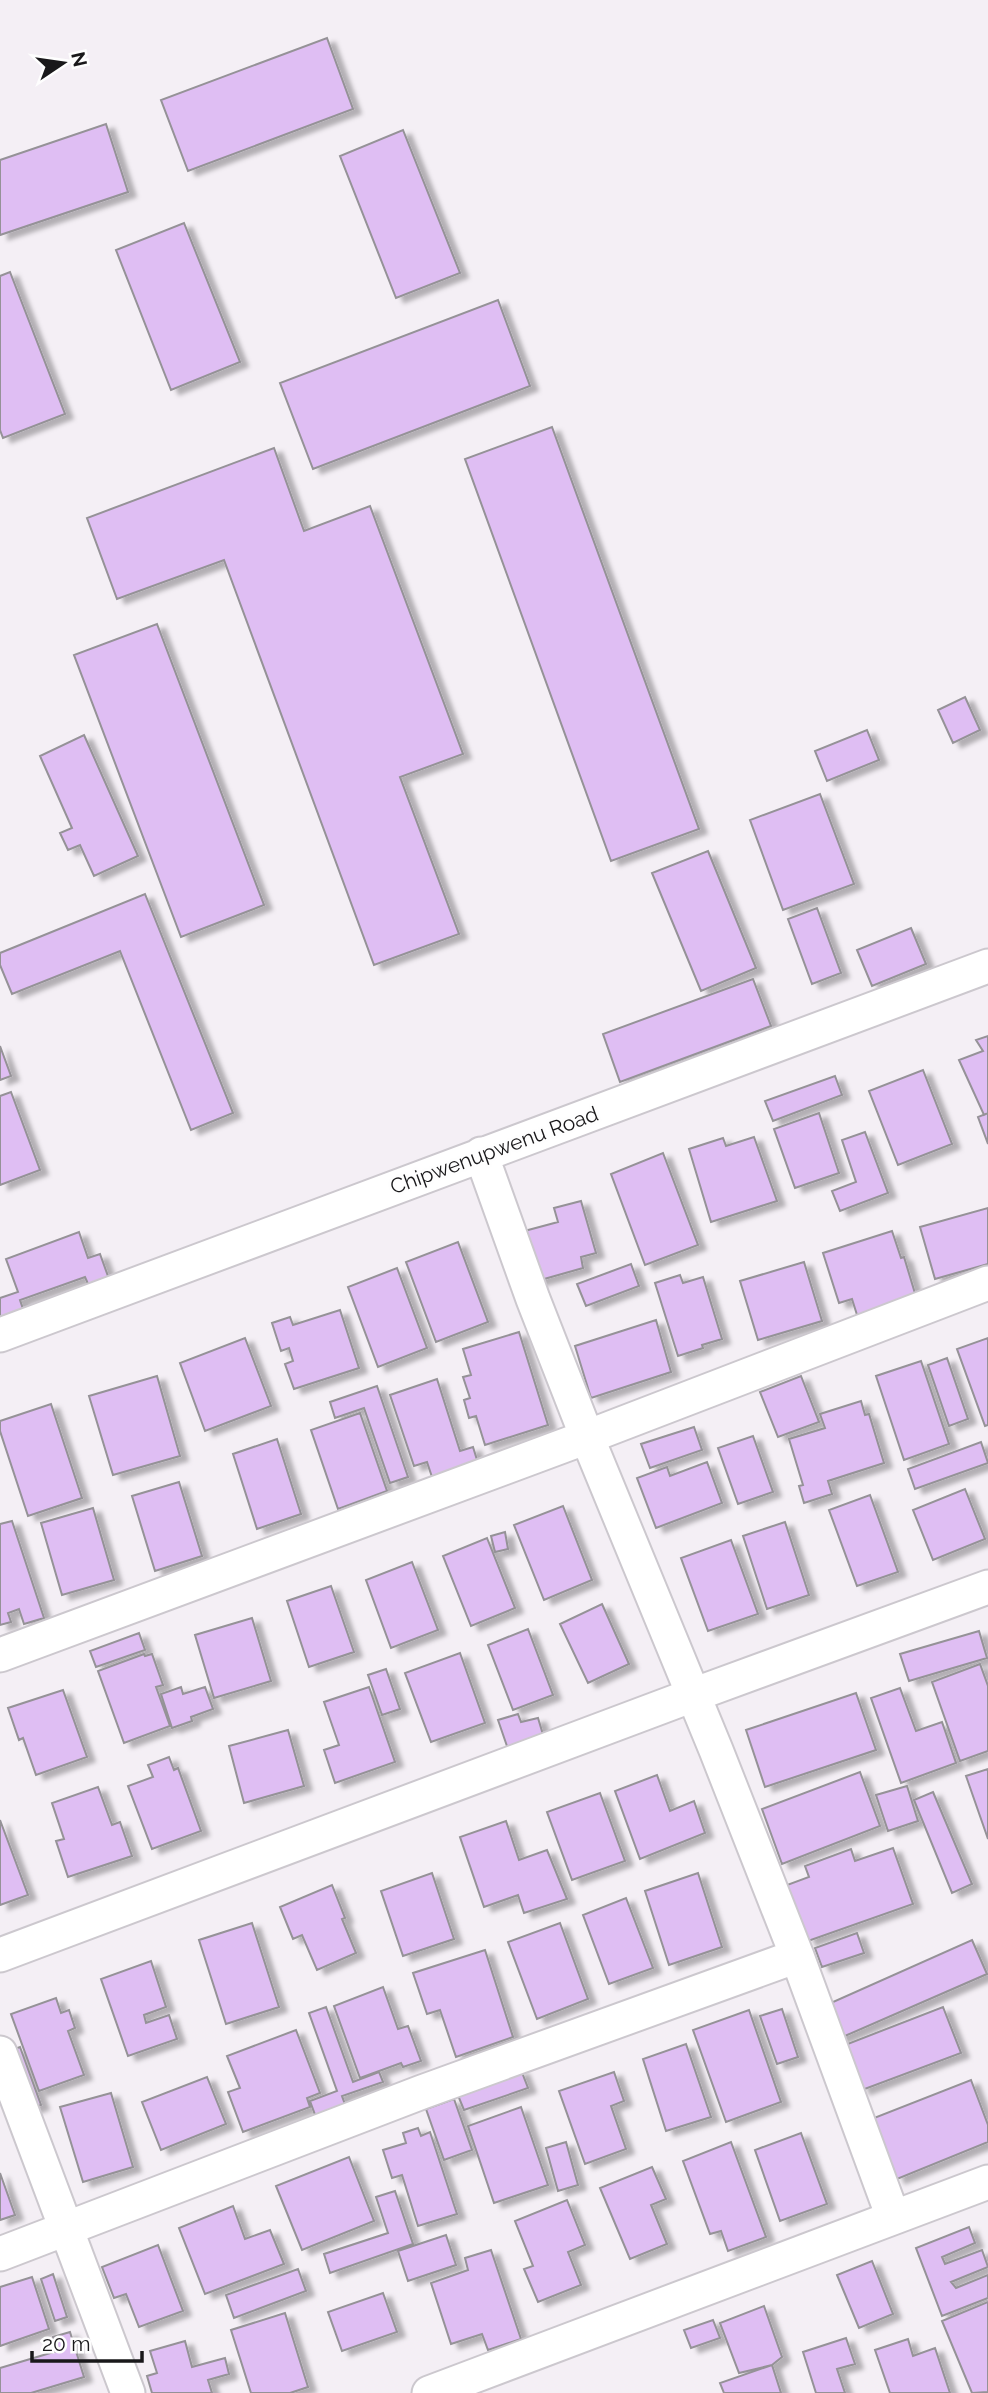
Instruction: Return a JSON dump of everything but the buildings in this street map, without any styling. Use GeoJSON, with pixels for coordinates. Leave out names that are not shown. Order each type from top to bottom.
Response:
{"type":"FeatureCollection","features":[{"type":"Feature","properties":{"kind":"street","name":"Chipwenupwenu Road"},"geometry":{"type":"LineString","coordinates":[[0,1335],[988,966]]}},
{"type":"Feature","properties":{"kind":"street"},"geometry":{"type":"LineString","coordinates":[[481,1154],[533,1299],[587,1437],[694,1695],[797,1956],[893,2217]]}},
{"type":"Feature","properties":{"kind":"street"},"geometry":{"type":"LineString","coordinates":[[0,1655],[587,1437],[988,1283]]}},
{"type":"Feature","properties":{"kind":"street"},"geometry":{"type":"LineString","coordinates":[[0,1955],[988,1587]]}},
{"type":"Feature","properties":{"kind":"street"},"geometry":{"type":"LineString","coordinates":[[0,2254],[422,2092],[797,1956]]}},
{"type":"Feature","properties":{"kind":"street"},"geometry":{"type":"LineString","coordinates":[[0,2053],[128,2393]]}},
{"type":"Feature","properties":{"kind":"street"},"geometry":{"type":"LineString","coordinates":[[429,2393],[988,2182]]}}]}
